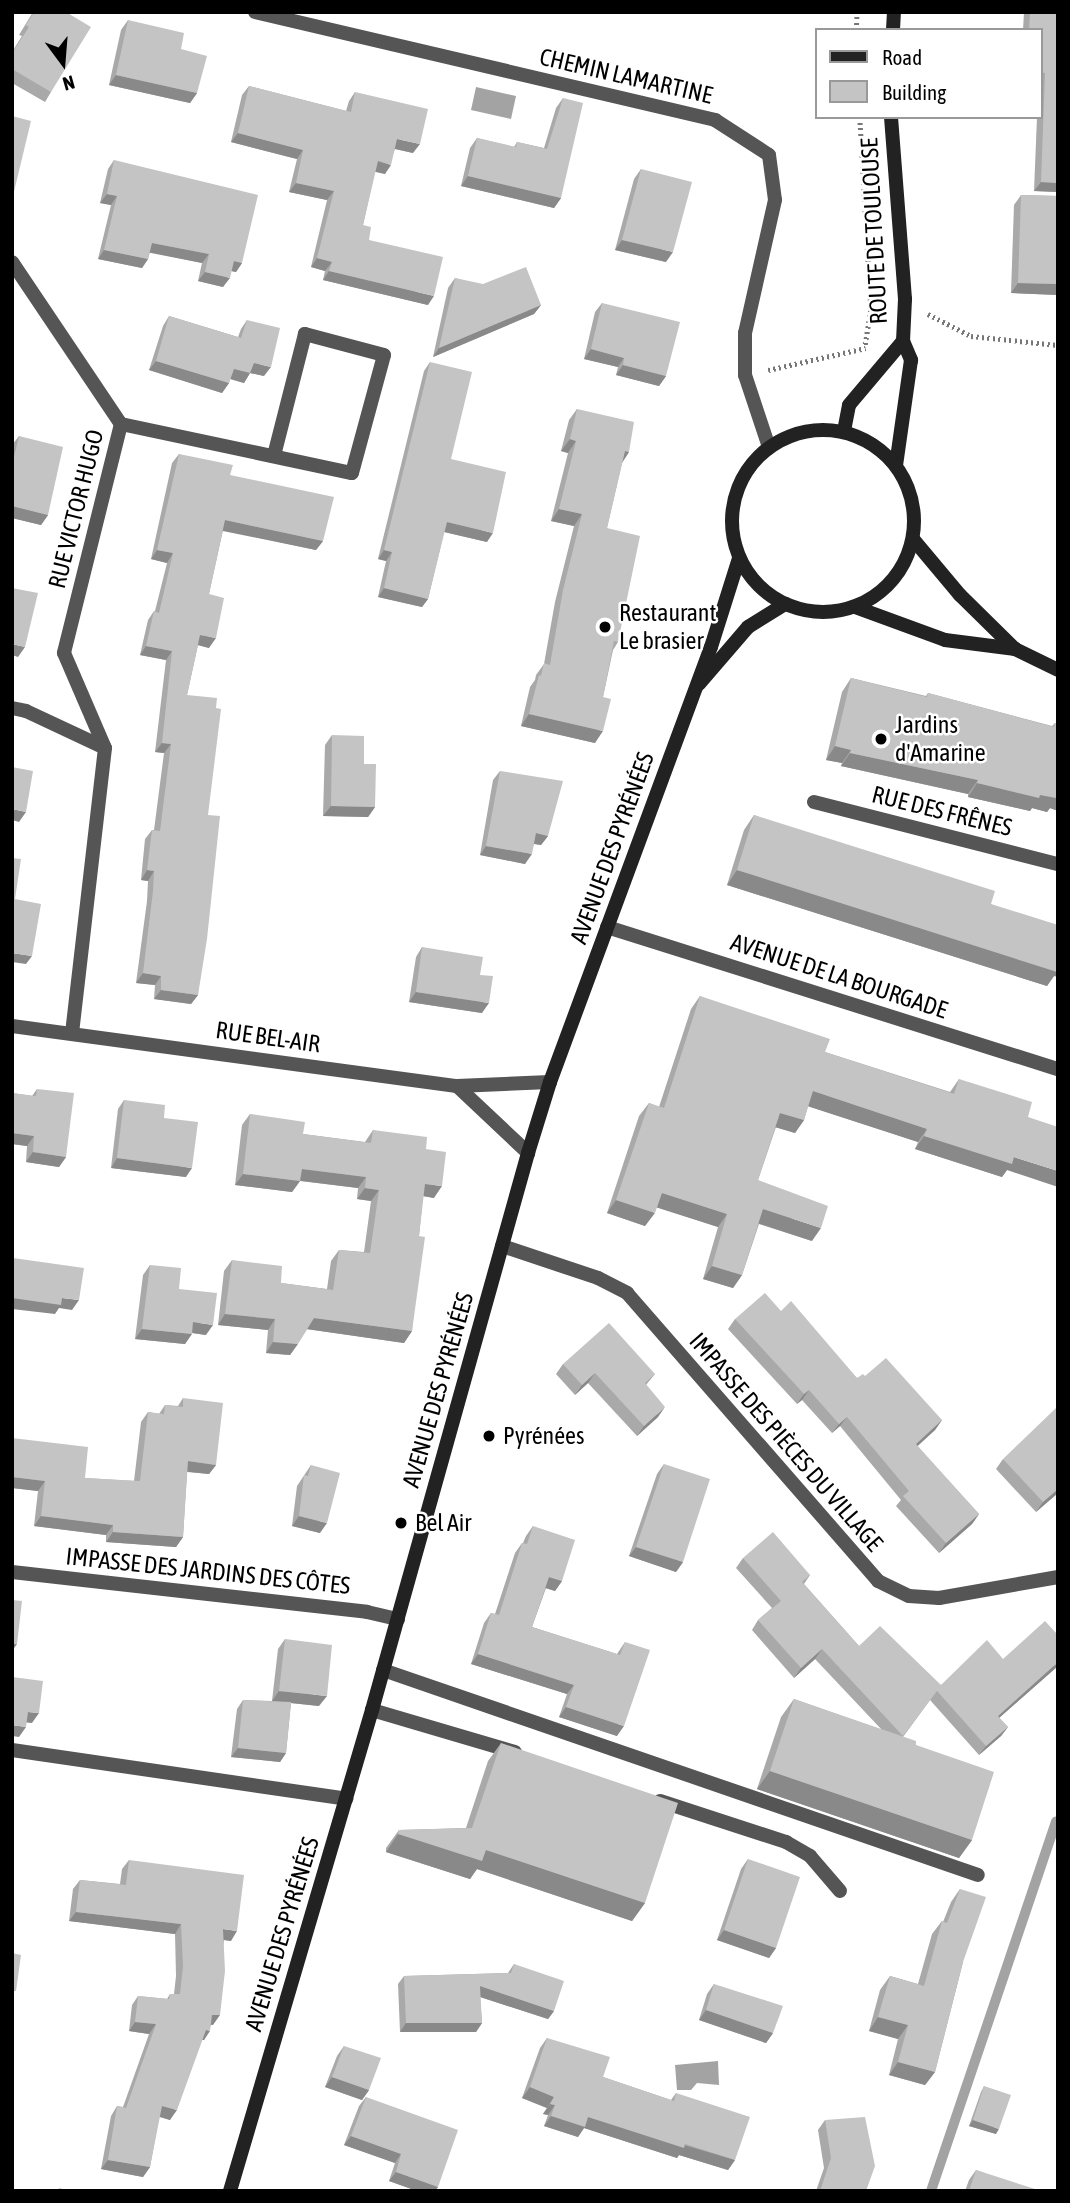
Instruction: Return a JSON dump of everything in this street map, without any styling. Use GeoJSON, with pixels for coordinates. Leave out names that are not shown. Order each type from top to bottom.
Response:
{"type":"FeatureCollection","features":[{"type":"Feature","properties":{"kind":"main road","name":"ROUTE DE TOULOUSE"},"geometry":{"type":"LineString","coordinates":[[891,119],[905,299],[903,341],[911,360],[897,465]]}},
{"type":"Feature","properties":{"kind":"main road"},"geometry":{"type":"LineString","coordinates":[[844,431],[849,405],[903,341]]}},
{"type":"Feature","properties":{"kind":"main road"},"geometry":{"type":"LineString","coordinates":[[812,429],[844,431],[873,444],[897,465],[914,507],[913,538],[903,565],[883,590],[855,607],[816,612],[785,604],[757,584],[739,558],[731,514],[739,484],[769,447],[795,433],[812,429]]}},
{"type":"Feature","properties":{"kind":"main road"},"geometry":{"type":"LineString","coordinates":[[913,538],[960,595],[1015,649],[1058,670]]}},
{"type":"Feature","properties":{"kind":"main road","name":"AVENUE DES PYRÉNÉES"},"geometry":{"type":"LineString","coordinates":[[230,2191],[372,1710],[550,1082],[694,690],[739,558]]}},
{"type":"Feature","properties":{"kind":"main road","name":"AVENUE DES PYRÉNÉES"},"geometry":{"type":"LineString","coordinates":[[694,690],[727,656],[748,627],[785,604]]}},
{"type":"Feature","properties":{"kind":"main road"},"geometry":{"type":"LineString","coordinates":[[855,607],[945,640],[1015,649]]}},
{"type":"Feature","properties":{"kind":"street","name":"CHEMIN LAMARTINE"},"geometry":{"type":"LineString","coordinates":[[255,12],[311,19],[715,120],[769,155],[775,200],[745,333],[746,375],[769,447]]}},
{"type":"Feature","properties":{"kind":"street","name":"RUE VICTOR HUGO"},"geometry":{"type":"LineString","coordinates":[[12,262],[121,424],[64,653],[105,748]]}},
{"type":"Feature","properties":{"kind":"street"},"geometry":{"type":"LineString","coordinates":[[121,424],[352,473],[384,355],[305,334],[274,456]]}},
{"type":"Feature","properties":{"kind":"street"},"geometry":{"type":"LineString","coordinates":[[12,708],[26,711],[105,748],[72,1032]]}},
{"type":"Feature","properties":{"kind":"street","name":"RUE DES FRÊNES"},"geometry":{"type":"LineString","coordinates":[[814,802],[1058,864]]}},
{"type":"Feature","properties":{"kind":"street","name":"AVENUE DE LA BOURGADE"},"geometry":{"type":"LineString","coordinates":[[607,927],[1058,1069]]}},
{"type":"Feature","properties":{"kind":"street","name":"RUE BEL-AIR"},"geometry":{"type":"LineString","coordinates":[[12,1026],[457,1086],[550,1082]]}},
{"type":"Feature","properties":{"kind":"street"},"geometry":{"type":"LineString","coordinates":[[457,1086],[528,1153]]}},
{"type":"Feature","properties":{"kind":"street","name":"IMPASSE DES PIÈCES DU VILLAGE"},"geometry":{"type":"LineString","coordinates":[[502,1246],[598,1278],[627,1293],[877,1581],[909,1596],[939,1598],[1058,1577]]}},
{"type":"Feature","properties":{"kind":"street","name":"IMPASSE DES JARDINS DES CÔTES"},"geometry":{"type":"LineString","coordinates":[[12,1572],[367,1612],[397,1619]]}},
{"type":"Feature","properties":{"kind":"street"},"geometry":{"type":"LineString","coordinates":[[383,1670],[978,1875]]}},
{"type":"Feature","properties":{"kind":"street"},"geometry":{"type":"LineString","coordinates":[[372,1710],[525,1755]]}},
{"type":"Feature","properties":{"kind":"street"},"geometry":{"type":"LineString","coordinates":[[12,1750],[346,1799]]}},
{"type":"Feature","properties":{"kind":"street"},"geometry":{"type":"LineString","coordinates":[[644,1796],[786,1842],[810,1856],[840,1891]]}},
{"type":"Feature","properties":{"kind":"path"},"geometry":{"type":"LineString","coordinates":[[860,119],[871,310],[864,348]]}},
{"type":"Feature","properties":{"kind":"path"},"geometry":{"type":"LineString","coordinates":[[923,324],[924,312],[971,336],[1058,345]]}},
{"type":"Feature","properties":{"kind":"path"},"geometry":{"type":"LineString","coordinates":[[746,375],[864,348],[892,355]]}},
{"type":"Feature","properties":{"kind":"shaded area"},"geometry":{"type":"Polygon","coordinates":[[[476,87],[516,96],[511,119],[471,110],[476,87]]]}},
{"type":"Feature","properties":{"kind":"shaded area"},"geometry":{"type":"Polygon","coordinates":[[[718,2061],[719,2085],[697,2083],[691,2090],[677,2090],[675,2065],[718,2061]]]}},
{"type":"Feature","properties":{"kind":"building"},"geometry":{"type":"Polygon","coordinates":[[[34,12],[66,12],[91,27],[51,92],[12,69],[12,53],[29,27],[26,25],[34,12]]]}},
{"type":"Feature","properties":{"kind":"building"},"geometry":{"type":"Polygon","coordinates":[[[1030,12],[1058,12],[1058,183],[1041,182],[1045,73],[1042,72],[1042,28],[1029,28],[1030,12]]]}},
{"type":"Feature","properties":{"kind":"building"},"geometry":{"type":"Polygon","coordinates":[[[128,20],[184,33],[181,49],[207,56],[197,93],[116,75],[128,20]]]}},
{"type":"Feature","properties":{"kind":"building"},"geometry":{"type":"Polygon","coordinates":[[[249,86],[351,112],[355,92],[428,109],[420,144],[397,139],[391,165],[378,161],[363,225],[371,227],[369,240],[443,257],[434,296],[329,271],[332,262],[317,258],[334,191],[296,183],[303,150],[238,133],[249,86]]]}},
{"type":"Feature","properties":{"kind":"building"},"geometry":{"type":"Polygon","coordinates":[[[563,98],[583,103],[561,198],[468,176],[477,138],[516,147],[517,142],[547,149],[563,98]]]}},
{"type":"Feature","properties":{"kind":"building"},"geometry":{"type":"Polygon","coordinates":[[[12,116],[31,121],[12,200],[12,116]]]}},
{"type":"Feature","properties":{"kind":"building"},"geometry":{"type":"Polygon","coordinates":[[[114,160],[258,195],[242,263],[234,261],[230,278],[205,272],[209,254],[152,243],[148,259],[104,250],[117,196],[107,194],[114,160]]]}},
{"type":"Feature","properties":{"kind":"building"},"geometry":{"type":"Polygon","coordinates":[[[641,169],[692,182],[673,252],[622,240],[641,169]]]}},
{"type":"Feature","properties":{"kind":"building"},"geometry":{"type":"Polygon","coordinates":[[[1021,195],[1058,196],[1058,284],[1018,283],[1021,195]]]}},
{"type":"Feature","properties":{"kind":"building"},"geometry":{"type":"Polygon","coordinates":[[[526,267],[541,305],[439,348],[455,278],[483,284],[526,267]]]}},
{"type":"Feature","properties":{"kind":"building"},"geometry":{"type":"Polygon","coordinates":[[[602,303],[680,322],[666,376],[623,365],[624,358],[591,349],[602,303]]]}},
{"type":"Feature","properties":{"kind":"building"},"geometry":{"type":"Polygon","coordinates":[[[169,316],[241,338],[247,320],[280,328],[271,367],[254,363],[250,373],[234,369],[229,383],[156,361],[169,316]]]}},
{"type":"Feature","properties":{"kind":"building"},"geometry":{"type":"Polygon","coordinates":[[[430,362],[472,372],[451,459],[506,472],[493,533],[447,522],[428,599],[384,588],[392,552],[384,550],[430,362]]]}},
{"type":"Feature","properties":{"kind":"building"},"geometry":{"type":"Polygon","coordinates":[[[577,409],[634,422],[629,452],[625,451],[607,528],[640,536],[618,642],[614,641],[603,697],[611,699],[603,731],[529,714],[544,663],[550,665],[563,590],[582,514],[559,509],[576,441],[570,439],[577,409]]]}},
{"type":"Feature","properties":{"kind":"building"},"geometry":{"type":"Polygon","coordinates":[[[19,436],[63,447],[48,515],[12,506],[12,465],[19,436]]]}},
{"type":"Feature","properties":{"kind":"building"},"geometry":{"type":"Polygon","coordinates":[[[179,454],[233,465],[230,475],[334,497],[323,541],[225,520],[209,594],[224,598],[216,638],[200,635],[187,695],[217,698],[216,708],[221,709],[208,815],[220,816],[207,939],[198,995],[161,990],[161,976],[143,973],[154,871],[147,870],[152,830],[160,831],[171,744],[162,743],[172,651],[146,646],[154,611],[159,613],[173,553],[157,550],[179,454]]]}},
{"type":"Feature","properties":{"kind":"building"},"geometry":{"type":"Polygon","coordinates":[[[12,588],[38,593],[25,647],[12,644],[12,588]]]}},
{"type":"Feature","properties":{"kind":"building"},"geometry":{"type":"Polygon","coordinates":[[[851,678],[927,697],[928,693],[1054,727],[1055,723],[1058,724],[1058,795],[1056,798],[1040,795],[1039,798],[977,783],[978,780],[850,753],[851,750],[835,746],[851,678]]]}},
{"type":"Feature","properties":{"kind":"building"},"geometry":{"type":"Polygon","coordinates":[[[332,735],[364,736],[364,764],[376,764],[375,807],[331,806],[332,735]]]}},
{"type":"Feature","properties":{"kind":"building"},"geometry":{"type":"Polygon","coordinates":[[[12,767],[33,771],[26,812],[12,809],[12,767]]]}},
{"type":"Feature","properties":{"kind":"building"},"geometry":{"type":"Polygon","coordinates":[[[500,771],[563,781],[548,836],[536,833],[532,854],[486,846],[500,771]]]}},
{"type":"Feature","properties":{"kind":"building"},"geometry":{"type":"Polygon","coordinates":[[[754,815],[995,891],[991,904],[1058,925],[1057,972],[737,870],[754,815]]]}},
{"type":"Feature","properties":{"kind":"building"},"geometry":{"type":"Polygon","coordinates":[[[12,858],[21,859],[15,899],[41,904],[32,956],[12,953],[12,858]]]}},
{"type":"Feature","properties":{"kind":"building"},"geometry":{"type":"Polygon","coordinates":[[[422,947],[483,957],[480,975],[493,976],[489,1003],[416,992],[422,947]]]}},
{"type":"Feature","properties":{"kind":"building"},"geometry":{"type":"Polygon","coordinates":[[[700,996],[830,1039],[825,1052],[954,1094],[959,1079],[1032,1102],[1028,1117],[1058,1127],[1058,1171],[1014,1157],[1012,1164],[924,1136],[927,1129],[813,1091],[804,1120],[780,1113],[758,1180],[828,1206],[821,1228],[763,1209],[742,1275],[712,1266],[727,1214],[662,1193],[655,1213],[616,1200],[649,1103],[664,1108],[700,996]]]}},
{"type":"Feature","properties":{"kind":"building"},"geometry":{"type":"Polygon","coordinates":[[[37,1089],[74,1093],[66,1157],[33,1152],[34,1136],[12,1133],[12,1093],[36,1096],[37,1089]]]}},
{"type":"Feature","properties":{"kind":"building"},"geometry":{"type":"Polygon","coordinates":[[[124,1100],[165,1105],[164,1118],[198,1122],[192,1168],[117,1158],[124,1100]]]}},
{"type":"Feature","properties":{"kind":"building"},"geometry":{"type":"Polygon","coordinates":[[[250,1114],[305,1122],[303,1134],[371,1143],[373,1130],[427,1137],[426,1149],[446,1152],[442,1186],[425,1184],[419,1236],[425,1237],[412,1331],[314,1318],[298,1344],[273,1342],[275,1319],[225,1314],[232,1260],[282,1266],[281,1283],[333,1290],[339,1250],[370,1253],[379,1190],[365,1188],[366,1177],[302,1169],[300,1181],[243,1174],[250,1114]]]}},
{"type":"Feature","properties":{"kind":"building"},"geometry":{"type":"Polygon","coordinates":[[[12,1253],[13,1258],[84,1268],[79,1300],[62,1298],[61,1305],[12,1298],[12,1253]]]}},
{"type":"Feature","properties":{"kind":"building"},"geometry":{"type":"Polygon","coordinates":[[[150,1265],[181,1268],[179,1289],[217,1293],[213,1325],[193,1322],[192,1334],[142,1329],[150,1265]]]}},
{"type":"Feature","properties":{"kind":"building"},"geometry":{"type":"Polygon","coordinates":[[[765,1293],[781,1311],[791,1301],[857,1378],[863,1374],[865,1376],[886,1358],[942,1420],[916,1444],[979,1514],[946,1543],[903,1496],[909,1491],[847,1417],[839,1424],[809,1390],[804,1394],[735,1319],[765,1293]]]}},
{"type":"Feature","properties":{"kind":"building"},"geometry":{"type":"Polygon","coordinates":[[[609,1323],[655,1374],[645,1383],[665,1407],[644,1426],[595,1373],[582,1385],[563,1364],[609,1323]]]}},
{"type":"Feature","properties":{"kind":"building"},"geometry":{"type":"Polygon","coordinates":[[[183,1398],[223,1403],[216,1465],[188,1461],[183,1537],[113,1532],[113,1525],[41,1516],[45,1481],[12,1477],[12,1438],[88,1447],[85,1478],[140,1481],[148,1412],[164,1414],[165,1405],[183,1407],[183,1398]]]}},
{"type":"Feature","properties":{"kind":"building"},"geometry":{"type":"Polygon","coordinates":[[[1056,1408],[1058,1489],[1043,1502],[1003,1459],[1056,1408]]]}},
{"type":"Feature","properties":{"kind":"building"},"geometry":{"type":"Polygon","coordinates":[[[664,1464],[710,1479],[683,1562],[636,1547],[664,1464]]]}},
{"type":"Feature","properties":{"kind":"building"},"geometry":{"type":"Polygon","coordinates":[[[311,1465],[340,1473],[327,1523],[299,1516],[304,1475],[308,1476],[311,1465]]]}},
{"type":"Feature","properties":{"kind":"building"},"geometry":{"type":"Polygon","coordinates":[[[533,1526],[575,1540],[562,1581],[549,1577],[532,1627],[620,1655],[625,1642],[650,1650],[624,1726],[566,1707],[574,1685],[478,1654],[491,1613],[499,1615],[522,1543],[527,1544],[533,1526]]]}},
{"type":"Feature","properties":{"kind":"building"},"geometry":{"type":"Polygon","coordinates":[[[773,1532],[810,1575],[802,1582],[859,1646],[880,1626],[941,1685],[987,1640],[1003,1659],[1045,1621],[1058,1635],[1058,1662],[998,1716],[1008,1727],[986,1746],[937,1691],[903,1736],[822,1649],[801,1668],[758,1620],[781,1601],[743,1558],[773,1532]]]}},
{"type":"Feature","properties":{"kind":"building"},"geometry":{"type":"Polygon","coordinates":[[[12,1600],[22,1601],[17,1644],[12,1643],[12,1600]]]}},
{"type":"Feature","properties":{"kind":"building"},"geometry":{"type":"Polygon","coordinates":[[[285,1639],[332,1645],[327,1696],[279,1691],[285,1639]]]}},
{"type":"Feature","properties":{"kind":"building"},"geometry":{"type":"Polygon","coordinates":[[[12,1677],[43,1681],[39,1713],[28,1712],[26,1727],[12,1725],[12,1677]]]}},
{"type":"Feature","properties":{"kind":"building"},"geometry":{"type":"Polygon","coordinates":[[[794,1699],[916,1741],[916,1745],[994,1772],[972,1840],[770,1771],[794,1699]]]}},
{"type":"Feature","properties":{"kind":"building"},"geometry":{"type":"Polygon","coordinates":[[[243,1700],[291,1702],[286,1753],[238,1748],[243,1700]]]}},
{"type":"Feature","properties":{"kind":"building"},"geometry":{"type":"Polygon","coordinates":[[[501,1743],[678,1803],[645,1903],[486,1850],[482,1861],[398,1834],[399,1830],[472,1828],[501,1743]]]}},
{"type":"Feature","properties":{"kind":"building"},"geometry":{"type":"Polygon","coordinates":[[[748,1859],[800,1877],[776,1948],[724,1930],[748,1859]]]}},
{"type":"Feature","properties":{"kind":"building"},"geometry":{"type":"Polygon","coordinates":[[[129,1860],[244,1875],[237,1931],[223,1929],[225,1971],[220,2015],[212,2015],[210,2031],[206,2030],[177,2110],[162,2106],[150,2167],[108,2160],[117,2106],[126,2108],[156,2024],[135,2022],[138,1996],[169,1999],[170,1994],[180,1994],[183,1966],[181,1924],[76,1912],[80,1880],[126,1885],[129,1860]]]}},
{"type":"Feature","properties":{"kind":"building"},"geometry":{"type":"Polygon","coordinates":[[[960,1889],[986,1897],[963,1962],[935,2072],[898,2062],[908,2025],[878,2017],[890,1976],[924,1986],[942,1921],[947,1923],[960,1889]]]}},
{"type":"Feature","properties":{"kind":"building"},"geometry":{"type":"Polygon","coordinates":[[[12,1953],[21,1955],[16,1991],[12,1991],[12,1953]]]}},
{"type":"Feature","properties":{"kind":"building"},"geometry":{"type":"Polygon","coordinates":[[[514,1964],[564,1981],[554,2011],[480,1986],[482,2023],[406,2023],[404,1976],[511,1973],[514,1964]]]}},
{"type":"Feature","properties":{"kind":"building"},"geometry":{"type":"Polygon","coordinates":[[[714,1984],[783,2006],[773,2033],[706,2010],[714,1984]]]}},
{"type":"Feature","properties":{"kind":"building"},"geometry":{"type":"Polygon","coordinates":[[[547,2038],[610,2057],[603,2077],[674,2101],[676,2093],[750,2117],[735,2160],[685,2144],[684,2148],[588,2117],[585,2127],[551,2116],[555,2105],[550,2104],[554,2097],[530,2087],[547,2038]]]}},
{"type":"Feature","properties":{"kind":"building"},"geometry":{"type":"Polygon","coordinates":[[[344,2046],[381,2058],[369,2090],[332,2077],[344,2046]]]}},
{"type":"Feature","properties":{"kind":"building"},"geometry":{"type":"Polygon","coordinates":[[[984,2086],[1011,2095],[999,2129],[973,2120],[984,2086]]]}},
{"type":"Feature","properties":{"kind":"building"},"geometry":{"type":"Polygon","coordinates":[[[366,2097],[458,2130],[438,2187],[396,2172],[401,2154],[351,2136],[366,2097]]]}},
{"type":"Feature","properties":{"kind":"building"},"geometry":{"type":"Polygon","coordinates":[[[865,2117],[875,2166],[866,2191],[820,2191],[831,2158],[825,2120],[865,2117]]]}},
{"type":"Feature","properties":{"kind":"building"},"geometry":{"type":"Polygon","coordinates":[[[976,2170],[1035,2189],[969,2191],[976,2170]]]}},
{"type":"Feature","properties":{"kind":"waterway"},"geometry":{"type":"LineString","coordinates":[[931,2191],[1056,1822]]}},
{"type":"Feature","properties":{"kind":"place","name":"Restaurant Le brasier"},"geometry":{"type":"Point","coordinates":[605,627]}},
{"type":"Feature","properties":{"kind":"place","name":"Jardins d'Amarine"},"geometry":{"type":"Point","coordinates":[881,739]}},
{"type":"Feature","properties":{"kind":"place","name":"Pyrénées"},"geometry":{"type":"Point","coordinates":[489,1436]}},
{"type":"Feature","properties":{"kind":"place","name":"Bel Air"},"geometry":{"type":"Point","coordinates":[401,1523]}}]}
